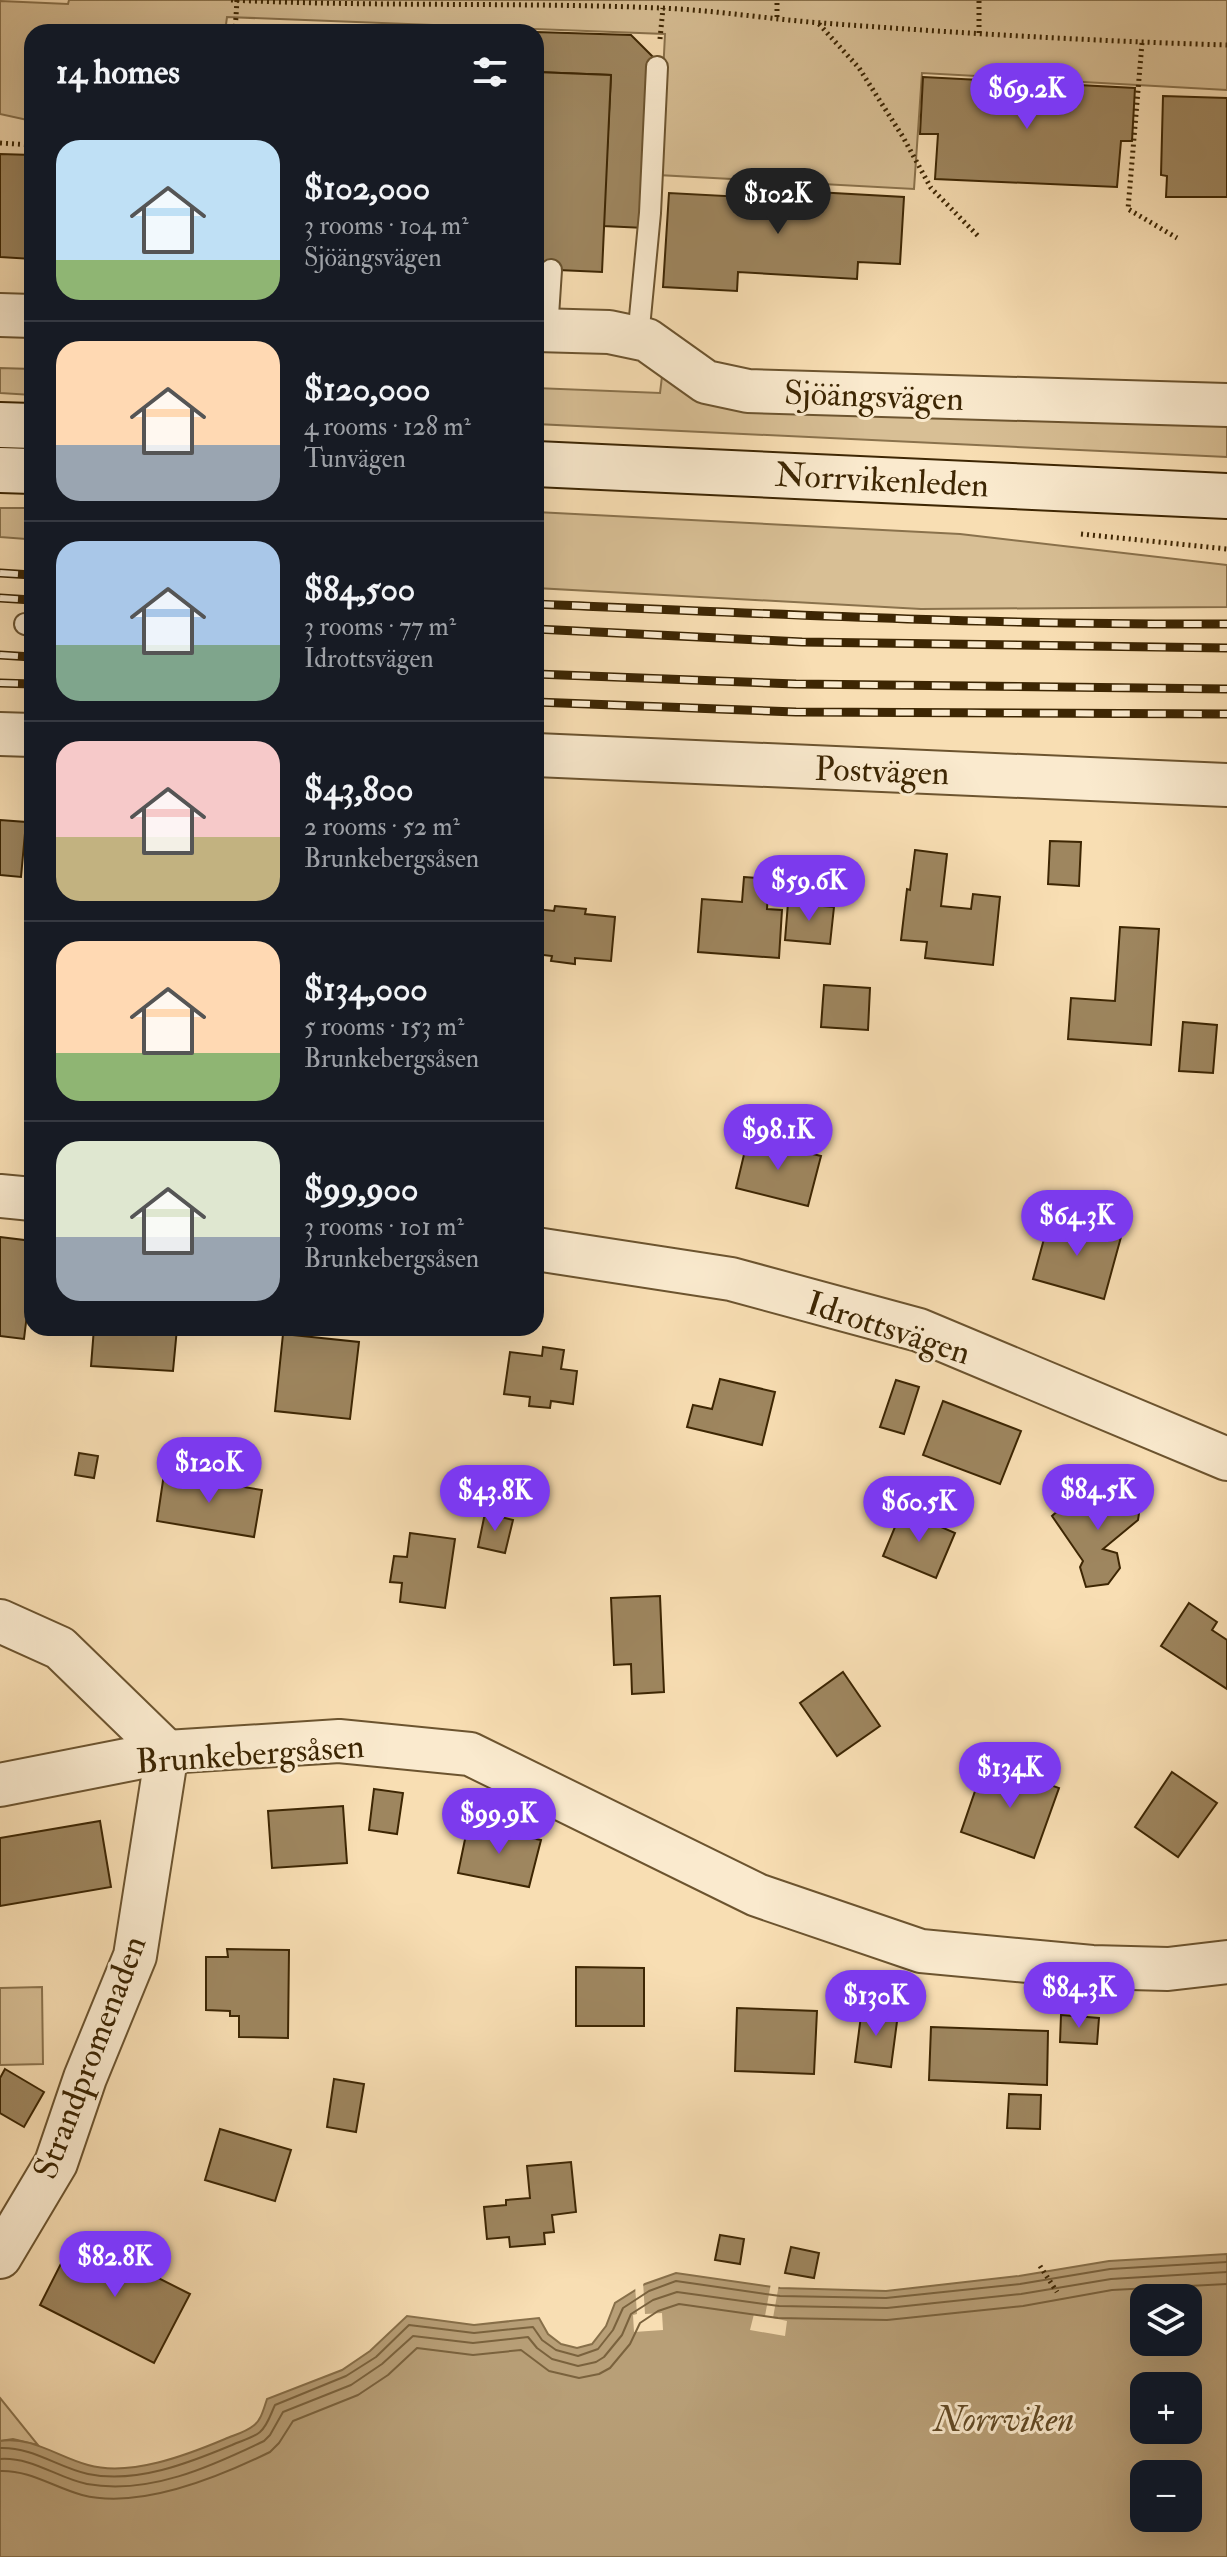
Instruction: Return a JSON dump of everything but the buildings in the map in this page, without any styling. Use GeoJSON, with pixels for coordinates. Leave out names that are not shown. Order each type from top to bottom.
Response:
{"type":"FeatureCollection","features":[{"type":"Feature","properties":{"kind":"main road"},"geometry":{"type":"LineString","coordinates":[[0,425],[24,426]]}},
{"type":"Feature","properties":{"kind":"main road","name":"Norrvikenleden"},"geometry":{"type":"LineString","coordinates":[[544,464],[1227,496]]}},
{"type":"Feature","properties":{"kind":"main road"},"geometry":{"type":"LineString","coordinates":[[0,470],[24,471]]}},
{"type":"Feature","properties":{"kind":"street"},"geometry":{"type":"LineString","coordinates":[[0,315],[24,316]]}},
{"type":"Feature","properties":{"kind":"street","name":"Sjöängsvägen"},"geometry":{"type":"LineString","coordinates":[[544,330],[609,332],[647,340],[706,382],[748,391],[1227,405]]}},
{"type":"Feature","properties":{"kind":"street"},"geometry":{"type":"LineString","coordinates":[[0,734],[24,735]]}},
{"type":"Feature","properties":{"kind":"street","name":"Postvägen"},"geometry":{"type":"LineString","coordinates":[[544,755],[1227,785]]}},
{"type":"Feature","properties":{"kind":"street"},"geometry":{"type":"LineString","coordinates":[[0,1196],[24,1198]]}},
{"type":"Feature","properties":{"kind":"street","name":"Idrottsvägen"},"geometry":{"type":"LineString","coordinates":[[544,1250],[731,1279],[919,1330],[1227,1459]]}},
{"type":"Feature","properties":{"kind":"street"},"geometry":{"type":"LineString","coordinates":[[0,1621],[60,1648],[167,1752]]}},
{"type":"Feature","properties":{"kind":"street","name":"Brunkebergsåsen"},"geometry":{"type":"LineString","coordinates":[[0,1785],[167,1752],[339,1741],[470,1754],[757,1895],[921,1951],[1092,1967],[1168,1969],[1227,1962]]}},
{"type":"Feature","properties":{"kind":"street","name":"Strandpromenaden"},"geometry":{"type":"LineString","coordinates":[[0,2257],[56,2163],[85,2078],[135,1956],[167,1752]]}},
{"type":"Feature","properties":{"kind":"lane"},"geometry":{"type":"LineString","coordinates":[[638,338],[650,213],[657,67]]}},
{"type":"Feature","properties":{"kind":"lane"},"geometry":{"type":"LineString","coordinates":[[544,317],[551,270]]}},
{"type":"Feature","properties":{"kind":"path"},"geometry":{"type":"LineString","coordinates":[[231,0],[480,2],[663,8],[818,23],[1142,43],[1227,45]]}},
{"type":"Feature","properties":{"kind":"path"},"geometry":{"type":"LineString","coordinates":[[236,24],[237,0]]}},
{"type":"Feature","properties":{"kind":"path"},"geometry":{"type":"LineString","coordinates":[[777,0],[777,17]]}},
{"type":"Feature","properties":{"kind":"path"},"geometry":{"type":"LineString","coordinates":[[979,0],[979,33]]}},
{"type":"Feature","properties":{"kind":"path"},"geometry":{"type":"LineString","coordinates":[[818,23],[859,68],[931,188],[978,236]]}},
{"type":"Feature","properties":{"kind":"path"},"geometry":{"type":"LineString","coordinates":[[1142,43],[1128,209],[1177,238]]}},
{"type":"Feature","properties":{"kind":"path"},"geometry":{"type":"LineString","coordinates":[[0,143],[24,144]]}},
{"type":"Feature","properties":{"kind":"path"},"geometry":{"type":"LineString","coordinates":[[1040,2266],[1057,2292]]}},
{"type":"Feature","properties":{"kind":"shaded area"},"geometry":{"type":"Polygon","coordinates":[[[69,0],[1227,0],[1227,90],[922,73],[914,189],[658,175],[665,34],[544,29],[544,24],[407,24],[227,17],[226,24],[24,24],[24,119],[0,114],[0,1],[68,4],[69,0]]]}},
{"type":"Feature","properties":{"kind":"shaded area"},"geometry":{"type":"Polygon","coordinates":[[[0,368],[24,369],[24,394],[0,393],[0,368]]]}},
{"type":"Feature","properties":{"kind":"shaded area"},"geometry":{"type":"Polygon","coordinates":[[[663,368],[1227,421],[1227,457],[544,424],[544,388],[660,393],[663,368]]]}},
{"type":"Feature","properties":{"kind":"shaded area"},"geometry":{"type":"Polygon","coordinates":[[[0,508],[24,508],[24,539],[0,537],[0,508]]]}},
{"type":"Feature","properties":{"kind":"shaded area"},"geometry":{"type":"Polygon","coordinates":[[[544,512],[960,534],[1227,565],[1227,607],[921,609],[544,588],[544,512]]]}},
{"type":"Feature","properties":{"kind":"shaded area"},"geometry":{"type":"Polygon","coordinates":[[[42,1987],[43,2064],[0,2065],[0,1988],[42,1987]]]}},
{"type":"Feature","properties":{"kind":"shaded area"},"geometry":{"type":"Polygon","coordinates":[[[0,2398],[38,2445],[13,2439],[0,2441],[0,2398]]]}},
{"type":"Feature","properties":{"kind":"water","name":"Norrviken"},"geometry":{"type":"Polygon","coordinates":[[[1227,2254],[1227,2557],[0,2557],[0,2441],[34,2444],[104,2468],[140,2466],[176,2457],[250,2428],[260,2418],[267,2399],[342,2370],[370,2351],[407,2316],[474,2325],[539,2318],[548,2334],[561,2344],[577,2348],[592,2344],[606,2326],[615,2303],[645,2284],[676,2273],[780,2288],[886,2291],[1019,2276],[1109,2261],[1227,2254]]]}},
{"type":"Feature","properties":{"kind":"pier"},"geometry":{"type":"Polygon","coordinates":[[[643,2281],[645,2314],[662,2313],[663,2330],[634,2332],[633,2315],[637,2314],[635,2285],[643,2281]]]}},
{"type":"Feature","properties":{"kind":"pier"},"geometry":{"type":"Polygon","coordinates":[[[771,2283],[779,2284],[773,2318],[787,2321],[785,2336],[750,2330],[754,2314],[765,2316],[771,2283]]]}},
{"type":"Feature","properties":{"kind":"railway"},"geometry":{"type":"LineString","coordinates":[[0,573],[24,574]]}},
{"type":"Feature","properties":{"kind":"railway"},"geometry":{"type":"LineString","coordinates":[[0,598],[24,600]]}},
{"type":"Feature","properties":{"kind":"railway"},"geometry":{"type":"LineString","coordinates":[[544,604],[968,621],[1227,624]]}},
{"type":"Feature","properties":{"kind":"railway"},"geometry":{"type":"LineString","coordinates":[[544,629],[802,642],[1227,648]]}},
{"type":"Feature","properties":{"kind":"railway"},"geometry":{"type":"LineString","coordinates":[[0,655],[24,656]]}},
{"type":"Feature","properties":{"kind":"railway"},"geometry":{"type":"LineString","coordinates":[[544,674],[796,684],[1227,689]]}},
{"type":"Feature","properties":{"kind":"railway"},"geometry":{"type":"LineString","coordinates":[[0,683],[24,684]]}},
{"type":"Feature","properties":{"kind":"railway"},"geometry":{"type":"LineString","coordinates":[[544,702],[796,712],[1227,714]]}}]}
